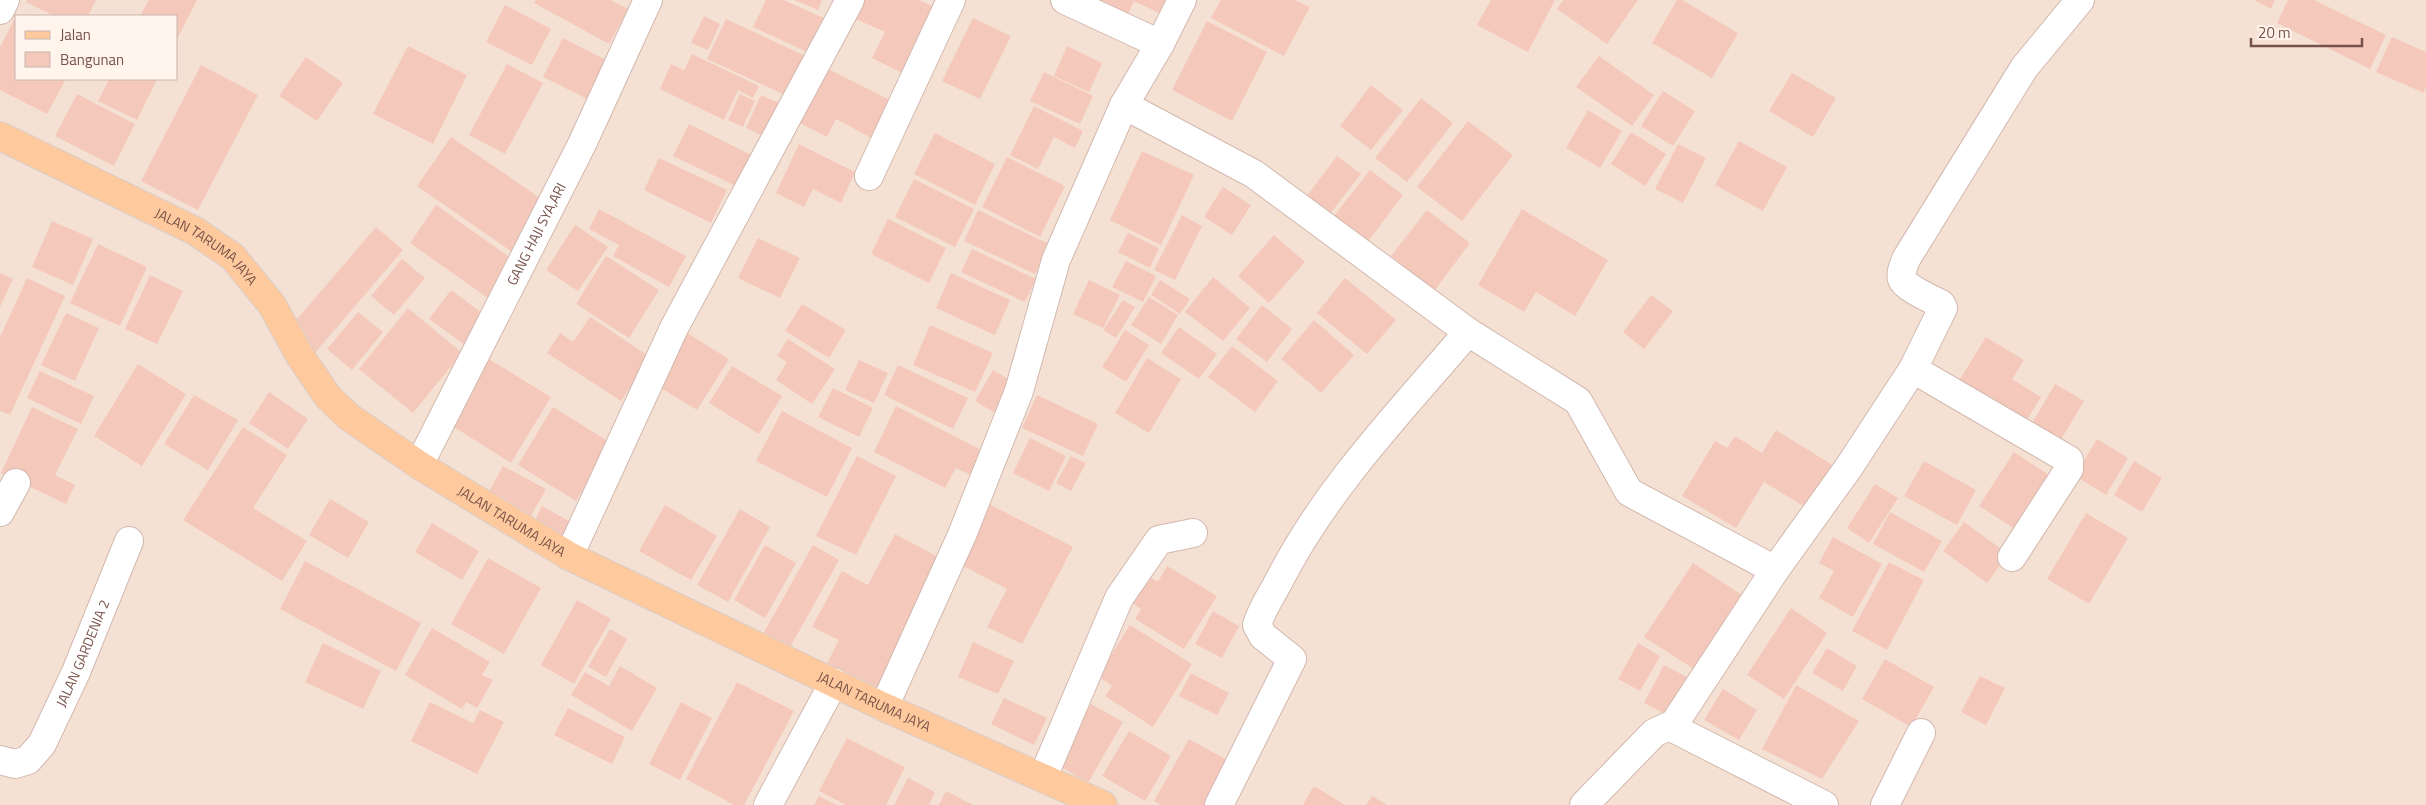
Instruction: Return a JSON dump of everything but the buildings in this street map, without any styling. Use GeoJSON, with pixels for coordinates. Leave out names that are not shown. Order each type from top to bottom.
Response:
{"type":"FeatureCollection","features":[{"type":"Feature","properties":{"kind":"main road","name":"JALAN TARUMA JAYA"},"geometry":{"type":"LineString","coordinates":[[0,136],[195,231],[233,257],[272,305],[300,356],[328,397],[349,417],[419,465],[570,556],[884,707],[1102,805]]}},
{"type":"Feature","properties":{"kind":"street"},"geometry":{"type":"LineString","coordinates":[[0,10],[5,0]]}},
{"type":"Feature","properties":{"kind":"street","name":"GANG HAJI SYA,ARI"},"geometry":{"type":"LineString","coordinates":[[419,465],[582,144],[648,0]]}},
{"type":"Feature","properties":{"kind":"street"},"geometry":{"type":"LineString","coordinates":[[570,556],[674,328],[850,0]]}},
{"type":"Feature","properties":{"kind":"street"},"geometry":{"type":"LineString","coordinates":[[869,176],[951,0]]}},
{"type":"Feature","properties":{"kind":"street"},"geometry":{"type":"LineString","coordinates":[[1065,0],[1160,44]]}},
{"type":"Feature","properties":{"kind":"street"},"geometry":{"type":"LineString","coordinates":[[884,707],[969,517],[1019,391],[1056,260],[1124,105],[1160,44],[1182,0]]}},
{"type":"Feature","properties":{"kind":"street"},"geometry":{"type":"LineString","coordinates":[[1672,727],[1775,570],[1850,467],[1913,369],[1943,308],[1941,304],[1906,285],[1902,278],[1906,259],[2024,68],[2080,0]]}},
{"type":"Feature","properties":{"kind":"street"},"geometry":{"type":"LineString","coordinates":[[1124,105],[1254,174],[1468,332],[1578,401],[1628,492],[1775,570]]}},
{"type":"Feature","properties":{"kind":"street"},"geometry":{"type":"LineString","coordinates":[[1219,805],[1292,659],[1264,636],[1257,625],[1298,543],[1377,438],[1468,332]]}},
{"type":"Feature","properties":{"kind":"street"},"geometry":{"type":"LineString","coordinates":[[1913,369],[2069,460],[2069,469],[2012,557]]}},
{"type":"Feature","properties":{"kind":"street"},"geometry":{"type":"LineString","coordinates":[[0,512],[16,483]]}},
{"type":"Feature","properties":{"kind":"street"},"geometry":{"type":"LineString","coordinates":[[1043,777],[1119,598],[1159,540],[1193,532]]}},
{"type":"Feature","properties":{"kind":"street","name":"JALAN GARDENIA 2"},"geometry":{"type":"LineString","coordinates":[[0,760],[15,764],[28,760],[42,744],[76,672],[130,541]]}},
{"type":"Feature","properties":{"kind":"street"},"geometry":{"type":"LineString","coordinates":[[768,805],[834,682]]}},
{"type":"Feature","properties":{"kind":"street"},"geometry":{"type":"LineString","coordinates":[[1584,805],[1654,733],[1668,726],[1824,805]]}},
{"type":"Feature","properties":{"kind":"street"},"geometry":{"type":"LineString","coordinates":[[1885,805],[1921,733]]}},
{"type":"Feature","properties":{"kind":"shaded area"},"geometry":{"type":"Polygon","coordinates":[[[0,0],[2426,0],[2426,805],[0,805],[0,0]]]}}]}
